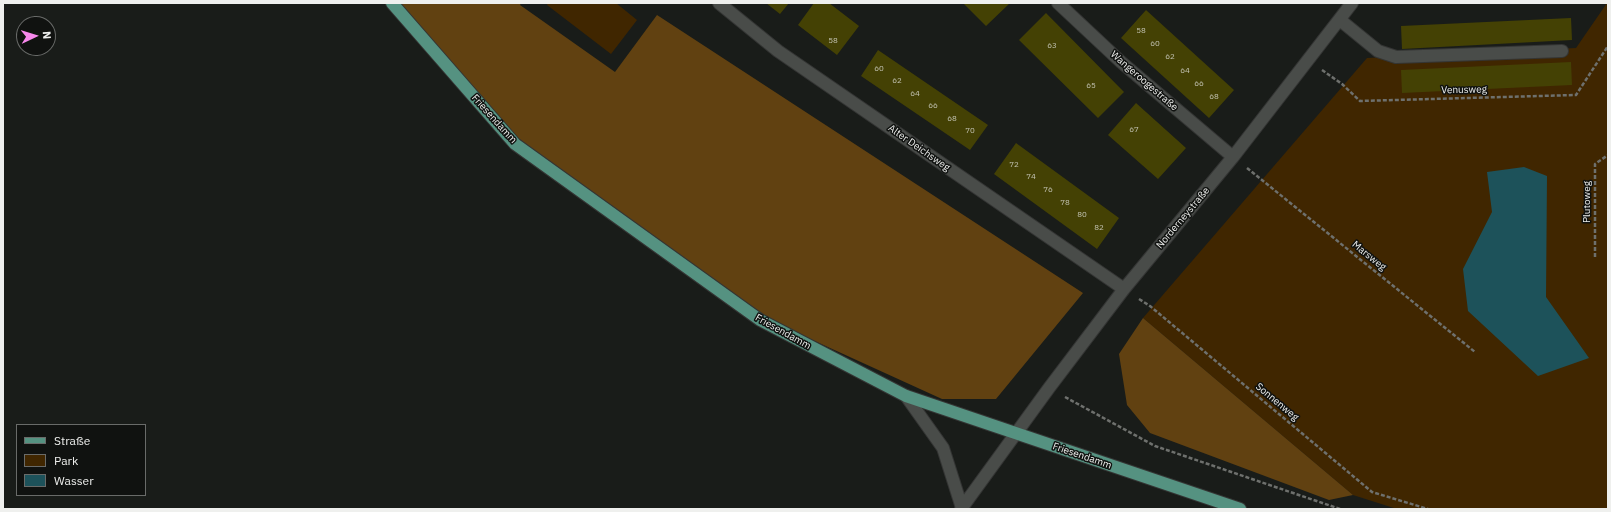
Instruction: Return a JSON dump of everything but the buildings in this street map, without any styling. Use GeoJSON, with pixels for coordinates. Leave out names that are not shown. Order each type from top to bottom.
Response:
{"type":"FeatureCollection","features":[{"type":"Feature","properties":{"kind":"main road","name":"Friesendamm"},"geometry":{"type":"LineString","coordinates":[[392,3],[516,144],[760,320],[906,396],[1240,509]]}},
{"type":"Feature","properties":{"kind":"street","name":"Alter Deichsweg"},"geometry":{"type":"LineString","coordinates":[[719,3],[778,51],[1124,289]]}},
{"type":"Feature","properties":{"kind":"street","name":"Wangeroogestraße"},"geometry":{"type":"LineString","coordinates":[[1058,3],[1121,62],[1233,157]]}},
{"type":"Feature","properties":{"kind":"street","name":"Norderneystraße"},"geometry":{"type":"LineString","coordinates":[[962,508],[1049,388],[1124,289],[1233,157],[1352,3]]}},
{"type":"Feature","properties":{"kind":"street"},"geometry":{"type":"LineString","coordinates":[[1340,20],[1378,51],[1396,57],[1562,51]]}},
{"type":"Feature","properties":{"kind":"street"},"geometry":{"type":"LineString","coordinates":[[906,396],[943,448],[962,508]]}},
{"type":"Feature","properties":{"kind":"path","name":"Venusweg"},"geometry":{"type":"LineString","coordinates":[[1308,61],[1342,84],[1360,101],[1576,95],[1608,46]]}},
{"type":"Feature","properties":{"kind":"path","name":"Plutoweg"},"geometry":{"type":"LineString","coordinates":[[1595,257],[1595,164],[1608,155]]}},
{"type":"Feature","properties":{"kind":"path","name":"Marsweg"},"geometry":{"type":"LineString","coordinates":[[1253,172],[1475,352]]}},
{"type":"Feature","properties":{"kind":"path","name":"Sonnenweg"},"geometry":{"type":"LineString","coordinates":[[1124,289],[1150,306],[1372,492],[1428,509]]}},
{"type":"Feature","properties":{"kind":"path"},"geometry":{"type":"LineString","coordinates":[[1049,388],[1155,446],[1340,509]]}},
{"type":"Feature","properties":{"kind":"green space"},"geometry":{"type":"Polygon","coordinates":[[[548,3],[616,3],[637,20],[611,54],[547,5],[548,3]]]}},
{"type":"Feature","properties":{"kind":"green space"},"geometry":{"type":"Polygon","coordinates":[[[1607,3],[1608,509],[1397,509],[1353,495],[1143,318],[1367,58],[1576,48],[1607,3]]]}},
{"type":"Feature","properties":{"kind":"shaded area"},"geometry":{"type":"Polygon","coordinates":[[[397,3],[521,3],[520,5],[615,72],[657,15],[1083,293],[996,399],[942,399],[762,317],[520,142],[397,3]]]}},
{"type":"Feature","properties":{"kind":"shaded area"},"geometry":{"type":"Polygon","coordinates":[[[1143,318],[1353,495],[1329,500],[1150,433],[1127,405],[1119,354],[1143,318]]]}},
{"type":"Feature","properties":{"kind":"water"},"geometry":{"type":"Polygon","coordinates":[[[1524,167],[1547,176],[1546,297],[1589,358],[1538,376],[1468,311],[1463,269],[1492,212],[1487,172],[1524,167]]]}}]}
